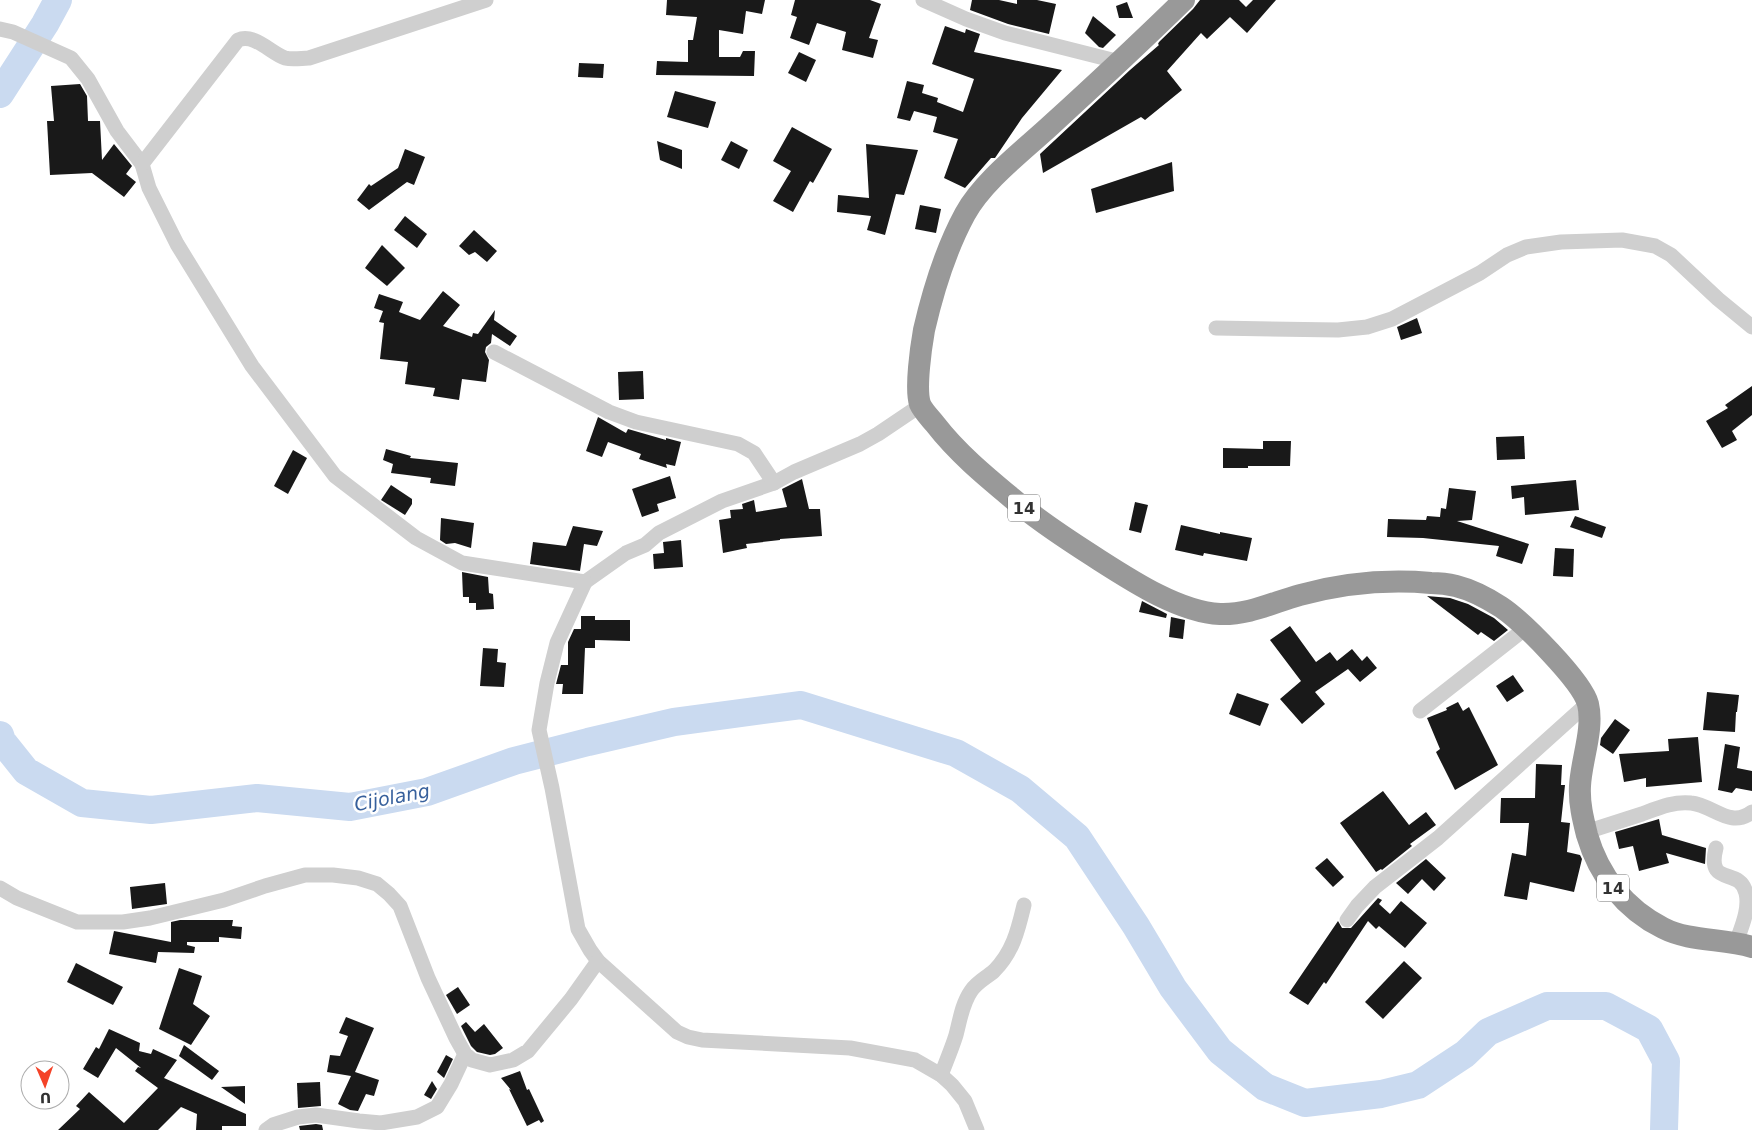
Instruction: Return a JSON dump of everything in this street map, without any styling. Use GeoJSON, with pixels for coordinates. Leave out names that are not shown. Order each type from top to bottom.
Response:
{"type":"FeatureCollection","features":[{"type":"Feature","properties":{"kind":"highway"},"geometry":{"type":"LineString","coordinates":[[920,405],[921,346],[932,292],[967,211],[996,176],[1120,62],[1184,0]]}},
{"type":"Feature","properties":{"kind":"highway","name":"14"},"geometry":{"type":"LineString","coordinates":[[920,405],[971,464],[1044,525],[1140,586],[1195,610],[1220,614],[1246,612],[1299,595],[1347,583],[1407,581],[1453,585],[1478,594],[1505,610],[1526,628],[1568,671],[1579,685],[1588,706],[1588,740],[1579,789],[1582,816],[1597,862],[1616,892],[1635,911],[1667,931],[1744,945]]}},
{"type":"Feature","properties":{"kind":"street"},"geometry":{"type":"LineString","coordinates":[[142,164],[238,40],[242,38],[251,39],[286,58],[309,58],[486,0]]}},
{"type":"Feature","properties":{"kind":"street"},"geometry":{"type":"LineString","coordinates":[[923,0],[966,19],[1005,33],[1120,62]]}},
{"type":"Feature","properties":{"kind":"street"},"geometry":{"type":"LineString","coordinates":[[6,30],[71,58],[88,79],[117,131],[142,164],[149,188],[177,244],[252,366],[335,476],[416,538],[462,563],[585,582]]}},
{"type":"Feature","properties":{"kind":"street"},"geometry":{"type":"LineString","coordinates":[[1216,328],[1338,330],[1367,327],[1399,315],[1480,273],[1507,255],[1526,247],[1561,242],[1622,240],[1655,246],[1671,255],[1718,299],[1752,327]]}},
{"type":"Feature","properties":{"kind":"street"},"geometry":{"type":"LineString","coordinates":[[494,352],[609,412],[636,422],[738,444],[754,453],[774,483]]}},
{"type":"Feature","properties":{"kind":"street"},"geometry":{"type":"LineString","coordinates":[[920,405],[860,444],[794,472],[774,483],[722,501],[659,533],[645,545],[626,553],[585,582],[557,642],[547,683],[539,730],[552,788],[578,929],[598,961],[676,1032],[688,1037],[702,1040],[850,1048],[915,1060],[941,1075],[965,1101],[976,1130]]}},
{"type":"Feature","properties":{"kind":"street"},"geometry":{"type":"LineString","coordinates":[[1420,711],[1526,628]]}},
{"type":"Feature","properties":{"kind":"street"},"geometry":{"type":"LineString","coordinates":[[1347,920],[1375,887],[1438,838],[1588,706]]}},
{"type":"Feature","properties":{"kind":"street"},"geometry":{"type":"LineString","coordinates":[[1586,832],[1677,802],[1705,806],[1722,816],[1732,818],[1743,818],[1752,812]]}},
{"type":"Feature","properties":{"kind":"street"},"geometry":{"type":"LineString","coordinates":[[1716,848],[1713,860],[1714,868],[1718,872],[1739,882],[1746,893],[1744,945]]}},
{"type":"Feature","properties":{"kind":"street"},"geometry":{"type":"LineString","coordinates":[[0,888],[17,898],[77,922],[123,922],[150,918],[224,900],[305,875],[333,875],[358,878],[377,884],[400,906],[428,978],[465,1054],[472,1060],[490,1065],[513,1060],[528,1051],[571,999],[598,961]]}},
{"type":"Feature","properties":{"kind":"street"},"geometry":{"type":"LineString","coordinates":[[941,1075],[955,1037],[964,1004],[971,990],[980,980],[993,972],[1007,956],[1017,936],[1024,905]]}},
{"type":"Feature","properties":{"kind":"street"},"geometry":{"type":"LineString","coordinates":[[266,1130],[273,1125],[316,1115],[381,1123],[417,1117],[437,1107],[451,1084],[465,1054]]}},
{"type":"Feature","properties":{"kind":"building"},"geometry":{"type":"Polygon","coordinates":[[[667,0],[765,0],[762,14],[746,11],[743,34],[719,30],[719,57],[740,57],[743,51],[755,51],[754,76],[656,75],[657,61],[688,62],[688,40],[693,40],[697,17],[666,15],[667,0]]]}},
{"type":"Feature","properties":{"kind":"building"},"geometry":{"type":"Polygon","coordinates":[[[795,0],[870,0],[881,4],[869,38],[878,40],[873,58],[842,50],[846,32],[817,23],[809,45],[790,38],[797,17],[791,15],[795,0]]]}},
{"type":"Feature","properties":{"kind":"building"},"geometry":{"type":"Polygon","coordinates":[[[972,0],[999,0],[1017,4],[1017,0],[1037,0],[1056,4],[1049,34],[1008,24],[970,10],[972,0]]]}},
{"type":"Feature","properties":{"kind":"building"},"geometry":{"type":"Polygon","coordinates":[[[1200,0],[1239,0],[1246,7],[1253,0],[1276,0],[1247,33],[1230,17],[1207,39],[1201,33],[1167,71],[1182,90],[1145,120],[1141,117],[1043,173],[1040,154],[1159,45],[1159,42],[1200,0]]]}},
{"type":"Feature","properties":{"kind":"building"},"geometry":{"type":"Polygon","coordinates":[[[1127,2],[1133,18],[1119,18],[1116,6],[1127,2]]]}},
{"type":"Feature","properties":{"kind":"building"},"geometry":{"type":"Polygon","coordinates":[[[1093,16],[1116,35],[1103,48],[1099,47],[1085,33],[1093,16]]]}},
{"type":"Feature","properties":{"kind":"building"},"geometry":{"type":"Polygon","coordinates":[[[945,26],[965,33],[966,29],[980,34],[974,52],[1062,70],[1022,118],[995,158],[991,158],[965,188],[944,178],[958,139],[933,132],[937,117],[914,111],[910,121],[897,118],[907,81],[924,85],[922,93],[938,98],[937,102],[963,112],[974,79],[932,64],[945,26]]]}},
{"type":"Feature","properties":{"kind":"building"},"geometry":{"type":"Polygon","coordinates":[[[799,52],[816,60],[806,82],[788,73],[799,52]]]}},
{"type":"Feature","properties":{"kind":"building"},"geometry":{"type":"Polygon","coordinates":[[[579,63],[604,64],[603,78],[578,77],[579,63]]]}},
{"type":"Feature","properties":{"kind":"building"},"geometry":{"type":"Polygon","coordinates":[[[80,84],[87,96],[88,121],[100,121],[102,160],[114,144],[132,166],[126,174],[136,182],[124,197],[92,173],[50,175],[47,121],[54,121],[51,86],[80,84]]]}},
{"type":"Feature","properties":{"kind":"building"},"geometry":{"type":"Polygon","coordinates":[[[675,91],[716,102],[708,128],[667,117],[675,91]]]}},
{"type":"Feature","properties":{"kind":"building"},"geometry":{"type":"Polygon","coordinates":[[[792,127],[832,149],[813,183],[810,181],[793,212],[773,201],[791,171],[773,161],[792,127]]]}},
{"type":"Feature","properties":{"kind":"building"},"geometry":{"type":"Polygon","coordinates":[[[657,141],[682,150],[682,169],[660,160],[657,141]]]}},
{"type":"Feature","properties":{"kind":"building"},"geometry":{"type":"Polygon","coordinates":[[[731,141],[748,150],[739,169],[721,160],[731,141]]]}},
{"type":"Feature","properties":{"kind":"building"},"geometry":{"type":"Polygon","coordinates":[[[866,144],[918,150],[904,195],[896,194],[885,235],[867,230],[871,216],[837,212],[838,195],[869,198],[866,144]]]}},
{"type":"Feature","properties":{"kind":"building"},"geometry":{"type":"Polygon","coordinates":[[[405,149],[425,157],[414,185],[407,182],[369,210],[357,200],[369,184],[371,186],[398,168],[405,149]]]}},
{"type":"Feature","properties":{"kind":"building"},"geometry":{"type":"Polygon","coordinates":[[[1172,162],[1174,191],[1096,213],[1091,189],[1172,162]]]}},
{"type":"Feature","properties":{"kind":"building"},"geometry":{"type":"Polygon","coordinates":[[[920,205],[941,209],[936,233],[915,229],[920,205]]]}},
{"type":"Feature","properties":{"kind":"building"},"geometry":{"type":"Polygon","coordinates":[[[405,216],[427,234],[417,248],[394,230],[405,216]]]}},
{"type":"Feature","properties":{"kind":"building"},"geometry":{"type":"Polygon","coordinates":[[[474,230],[497,251],[487,262],[475,252],[469,255],[459,246],[474,230]]]}},
{"type":"Feature","properties":{"kind":"building"},"geometry":{"type":"Polygon","coordinates":[[[382,245],[405,268],[387,286],[365,268],[382,245]]]}},
{"type":"Feature","properties":{"kind":"building"},"geometry":{"type":"Polygon","coordinates":[[[443,291],[460,305],[443,326],[472,337],[473,333],[478,334],[495,310],[494,320],[517,336],[510,346],[492,334],[491,343],[486,347],[485,352],[489,360],[486,382],[462,379],[459,400],[433,396],[435,388],[405,384],[408,362],[380,359],[384,323],[379,322],[383,311],[374,308],[379,294],[403,302],[399,312],[420,320],[443,291]]]}},
{"type":"Feature","properties":{"kind":"building"},"geometry":{"type":"Polygon","coordinates":[[[1417,318],[1422,333],[1401,340],[1397,327],[1417,318]]]}},
{"type":"Feature","properties":{"kind":"building"},"geometry":{"type":"Polygon","coordinates":[[[643,371],[644,399],[619,400],[618,372],[643,371]]]}},
{"type":"Feature","properties":{"kind":"building"},"geometry":{"type":"Polygon","coordinates":[[[1752,386],[1752,415],[1732,431],[1737,440],[1722,448],[1706,421],[1728,408],[1725,405],[1752,386]]]}},
{"type":"Feature","properties":{"kind":"building"},"geometry":{"type":"Polygon","coordinates":[[[598,417],[626,433],[628,429],[666,440],[666,438],[681,442],[675,466],[666,464],[667,468],[639,459],[641,454],[608,442],[602,457],[586,451],[598,417]]]}},
{"type":"Feature","properties":{"kind":"building"},"geometry":{"type":"Polygon","coordinates":[[[1524,436],[1525,459],[1497,460],[1496,437],[1524,436]]]}},
{"type":"Feature","properties":{"kind":"building"},"geometry":{"type":"Polygon","coordinates":[[[1263,441],[1291,441],[1290,466],[1223,468],[1223,448],[1263,449],[1263,441]]]}},
{"type":"Feature","properties":{"kind":"building"},"geometry":{"type":"Polygon","coordinates":[[[386,449],[411,456],[410,458],[458,463],[455,486],[430,483],[431,478],[391,473],[393,464],[383,460],[386,449]]]}},
{"type":"Feature","properties":{"kind":"building"},"geometry":{"type":"Polygon","coordinates":[[[293,450],[307,458],[288,494],[274,486],[293,450]]]}},
{"type":"Feature","properties":{"kind":"building"},"geometry":{"type":"Polygon","coordinates":[[[670,476],[676,498],[657,504],[659,511],[642,517],[632,489],[670,476]]]}},
{"type":"Feature","properties":{"kind":"building"},"geometry":{"type":"Polygon","coordinates":[[[802,479],[809,509],[820,509],[822,536],[746,544],[747,548],[723,553],[719,520],[731,518],[730,510],[743,509],[742,504],[754,500],[756,512],[787,507],[782,489],[802,479]]]}},
{"type":"Feature","properties":{"kind":"building"},"geometry":{"type":"Polygon","coordinates":[[[1576,480],[1579,510],[1525,515],[1524,497],[1512,499],[1511,486],[1576,480]]]}},
{"type":"Feature","properties":{"kind":"building"},"geometry":{"type":"Polygon","coordinates":[[[391,485],[412,499],[412,504],[405,515],[381,500],[391,485]]]}},
{"type":"Feature","properties":{"kind":"building"},"geometry":{"type":"Polygon","coordinates":[[[1449,488],[1476,491],[1472,520],[1457,521],[1529,544],[1522,564],[1496,556],[1499,546],[1423,538],[1387,537],[1388,519],[1426,520],[1427,516],[1440,517],[1441,508],[1446,509],[1449,488]]]}},
{"type":"Feature","properties":{"kind":"building"},"geometry":{"type":"Polygon","coordinates":[[[1135,502],[1148,505],[1141,533],[1129,530],[1135,502]]]}},
{"type":"Feature","properties":{"kind":"building"},"geometry":{"type":"Polygon","coordinates":[[[1575,516],[1606,527],[1602,538],[1570,527],[1575,516]]]}},
{"type":"Feature","properties":{"kind":"building"},"geometry":{"type":"Polygon","coordinates":[[[441,518],[474,523],[471,548],[455,543],[446,544],[440,540],[441,518]]]}},
{"type":"Feature","properties":{"kind":"building"},"geometry":{"type":"Polygon","coordinates":[[[1181,525],[1220,534],[1220,532],[1252,538],[1247,561],[1204,553],[1203,556],[1175,550],[1181,525]]]}},
{"type":"Feature","properties":{"kind":"building"},"geometry":{"type":"Polygon","coordinates":[[[573,526],[603,531],[597,546],[584,544],[580,571],[530,564],[533,542],[566,546],[573,526]]]}},
{"type":"Feature","properties":{"kind":"building"},"geometry":{"type":"Polygon","coordinates":[[[681,540],[683,567],[654,569],[653,554],[664,553],[663,542],[681,540]]]}},
{"type":"Feature","properties":{"kind":"building"},"geometry":{"type":"Polygon","coordinates":[[[1555,548],[1574,549],[1573,577],[1553,576],[1555,548]]]}},
{"type":"Feature","properties":{"kind":"building"},"geometry":{"type":"Polygon","coordinates":[[[462,572],[488,577],[489,593],[493,594],[494,609],[476,610],[476,603],[469,603],[469,597],[463,597],[462,572]]]}},
{"type":"Feature","properties":{"kind":"building"},"geometry":{"type":"Polygon","coordinates":[[[1427,596],[1450,598],[1468,604],[1494,618],[1508,630],[1494,641],[1481,632],[1478,635],[1427,596]]]}},
{"type":"Feature","properties":{"kind":"building"},"geometry":{"type":"Polygon","coordinates":[[[1142,601],[1167,614],[1166,618],[1139,612],[1142,601]]]}},
{"type":"Feature","properties":{"kind":"building"},"geometry":{"type":"Polygon","coordinates":[[[581,616],[595,616],[595,620],[630,620],[630,641],[595,640],[595,648],[585,648],[583,694],[562,694],[563,684],[556,684],[561,665],[568,665],[568,642],[574,629],[581,629],[581,616]]]}},
{"type":"Feature","properties":{"kind":"building"},"geometry":{"type":"Polygon","coordinates":[[[1171,617],[1185,620],[1183,639],[1169,637],[1171,617]]]}},
{"type":"Feature","properties":{"kind":"building"},"geometry":{"type":"Polygon","coordinates":[[[1290,626],[1316,662],[1330,652],[1337,661],[1352,649],[1362,661],[1367,656],[1377,668],[1360,682],[1348,669],[1315,692],[1325,704],[1302,724],[1280,699],[1301,681],[1270,640],[1290,626]]]}},
{"type":"Feature","properties":{"kind":"building"},"geometry":{"type":"Polygon","coordinates":[[[483,648],[498,649],[497,662],[506,663],[504,687],[480,686],[483,648]]]}},
{"type":"Feature","properties":{"kind":"building"},"geometry":{"type":"Polygon","coordinates":[[[1513,675],[1524,691],[1507,702],[1496,686],[1513,675]]]}},
{"type":"Feature","properties":{"kind":"building"},"geometry":{"type":"Polygon","coordinates":[[[1707,692],[1739,695],[1735,732],[1703,730],[1707,692]]]}},
{"type":"Feature","properties":{"kind":"building"},"geometry":{"type":"Polygon","coordinates":[[[1237,693],[1269,704],[1260,726],[1229,714],[1237,693]]]}},
{"type":"Feature","properties":{"kind":"building"},"geometry":{"type":"Polygon","coordinates":[[[1458,702],[1463,711],[1469,707],[1498,765],[1455,790],[1436,752],[1440,749],[1427,718],[1447,710],[1446,708],[1458,702]]]}},
{"type":"Feature","properties":{"kind":"building"},"geometry":{"type":"Polygon","coordinates":[[[1615,719],[1630,730],[1613,754],[1600,745],[1601,738],[1615,719]]]}},
{"type":"Feature","properties":{"kind":"building"},"geometry":{"type":"Polygon","coordinates":[[[1698,737],[1702,782],[1646,787],[1646,778],[1624,782],[1619,754],[1669,751],[1668,739],[1698,737]]]}},
{"type":"Feature","properties":{"kind":"building"},"geometry":{"type":"Polygon","coordinates":[[[1725,744],[1740,747],[1737,768],[1752,771],[1752,791],[1736,788],[1732,793],[1718,790],[1725,744]]]}},
{"type":"Feature","properties":{"kind":"building"},"geometry":{"type":"Polygon","coordinates":[[[1536,764],[1562,765],[1561,785],[1565,785],[1561,822],[1570,823],[1567,852],[1580,855],[1582,859],[1574,892],[1530,882],[1527,900],[1504,896],[1512,853],[1526,856],[1529,823],[1500,823],[1501,798],[1535,798],[1536,764]]]}},
{"type":"Feature","properties":{"kind":"building"},"geometry":{"type":"Polygon","coordinates":[[[1383,791],[1409,825],[1426,812],[1436,825],[1410,844],[1412,846],[1382,870],[1376,872],[1340,823],[1383,791]]]}},
{"type":"Feature","properties":{"kind":"building"},"geometry":{"type":"Polygon","coordinates":[[[1659,819],[1662,835],[1706,848],[1705,864],[1666,853],[1669,863],[1639,871],[1633,846],[1619,849],[1615,832],[1659,819]]]}},
{"type":"Feature","properties":{"kind":"building"},"geometry":{"type":"Polygon","coordinates":[[[1327,858],[1344,877],[1333,887],[1315,868],[1327,858]]]}},
{"type":"Feature","properties":{"kind":"building"},"geometry":{"type":"Polygon","coordinates":[[[1426,859],[1446,878],[1434,891],[1422,879],[1408,894],[1396,883],[1426,859]]]}},
{"type":"Feature","properties":{"kind":"building"},"geometry":{"type":"Polygon","coordinates":[[[165,883],[167,904],[132,909],[130,887],[165,883]]]}},
{"type":"Feature","properties":{"kind":"building"},"geometry":{"type":"Polygon","coordinates":[[[1378,898],[1382,900],[1379,904],[1390,914],[1401,901],[1427,923],[1405,948],[1379,926],[1376,929],[1368,921],[1326,984],[1324,982],[1308,1005],[1289,993],[1338,921],[1342,928],[1351,928],[1378,898]]]}},
{"type":"Feature","properties":{"kind":"building"},"geometry":{"type":"Polygon","coordinates":[[[180,920],[233,920],[232,926],[242,927],[241,939],[219,937],[219,942],[187,942],[187,945],[195,947],[194,953],[158,952],[156,963],[109,954],[114,931],[171,942],[171,922],[180,920]]]}},
{"type":"Feature","properties":{"kind":"building"},"geometry":{"type":"Polygon","coordinates":[[[1404,961],[1422,978],[1383,1019],[1365,1002],[1404,961]]]}},
{"type":"Feature","properties":{"kind":"building"},"geometry":{"type":"Polygon","coordinates":[[[76,963],[123,987],[113,1005],[67,982],[76,963]]]}},
{"type":"Feature","properties":{"kind":"building"},"geometry":{"type":"Polygon","coordinates":[[[179,968],[202,976],[193,1004],[210,1016],[191,1045],[159,1029],[179,968]]]}},
{"type":"Feature","properties":{"kind":"building"},"geometry":{"type":"Polygon","coordinates":[[[458,987],[470,1005],[457,1014],[446,995],[458,987]]]}},
{"type":"Feature","properties":{"kind":"building"},"geometry":{"type":"Polygon","coordinates":[[[346,1017],[374,1028],[355,1072],[379,1080],[374,1096],[366,1094],[358,1111],[350,1110],[338,1104],[351,1076],[327,1072],[330,1055],[340,1056],[348,1036],[339,1033],[346,1017]]]}},
{"type":"Feature","properties":{"kind":"building"},"geometry":{"type":"Polygon","coordinates":[[[466,1022],[475,1032],[484,1024],[503,1048],[490,1055],[477,1052],[471,1046],[461,1026],[466,1022]]]}},
{"type":"Feature","properties":{"kind":"building"},"geometry":{"type":"Polygon","coordinates":[[[109,1029],[140,1043],[139,1051],[151,1054],[153,1049],[177,1060],[164,1078],[246,1114],[246,1126],[222,1126],[222,1130],[196,1130],[197,1114],[181,1107],[158,1130],[58,1130],[80,1109],[76,1106],[89,1092],[124,1123],[158,1088],[135,1071],[138,1067],[141,1068],[116,1048],[98,1078],[83,1069],[96,1047],[99,1049],[109,1029]]]}},
{"type":"Feature","properties":{"kind":"building"},"geometry":{"type":"Polygon","coordinates":[[[184,1045],[219,1071],[212,1080],[179,1056],[184,1045]]]}},
{"type":"Feature","properties":{"kind":"building"},"geometry":{"type":"Polygon","coordinates":[[[446,1055],[453,1059],[444,1078],[437,1072],[446,1055]]]}},
{"type":"Feature","properties":{"kind":"building"},"geometry":{"type":"Polygon","coordinates":[[[520,1071],[527,1090],[529,1089],[544,1121],[541,1123],[539,1120],[527,1126],[509,1089],[511,1090],[501,1078],[520,1071]]]}},
{"type":"Feature","properties":{"kind":"building"},"geometry":{"type":"Polygon","coordinates":[[[432,1081],[437,1089],[431,1099],[424,1095],[432,1081]]]}},
{"type":"Feature","properties":{"kind":"building"},"geometry":{"type":"Polygon","coordinates":[[[320,1082],[321,1106],[298,1108],[297,1083],[320,1082]]]}},
{"type":"Feature","properties":{"kind":"building"},"geometry":{"type":"Polygon","coordinates":[[[245,1086],[245,1104],[221,1087],[245,1086]]]}},
{"type":"Feature","properties":{"kind":"building"},"geometry":{"type":"Polygon","coordinates":[[[322,1125],[323,1130],[300,1130],[299,1126],[322,1125]]]}},
{"type":"Feature","properties":{"kind":"waterway"},"geometry":{"type":"LineString","coordinates":[[0,94],[45,24],[58,0]]}},
{"type":"Feature","properties":{"kind":"waterway","name":"Cijolang"},"geometry":{"type":"LineString","coordinates":[[0,735],[2,741],[26,771],[82,803],[151,810],[257,798],[350,807],[427,792],[514,761],[674,722],[801,705],[956,753],[1020,789],[1077,837],[1136,926],[1173,988],[1220,1051],[1265,1087],[1305,1103],[1381,1094],[1418,1085],[1465,1054],[1488,1032],[1547,1006],[1606,1006],[1649,1029],[1666,1061],[1664,1130]]}}]}
